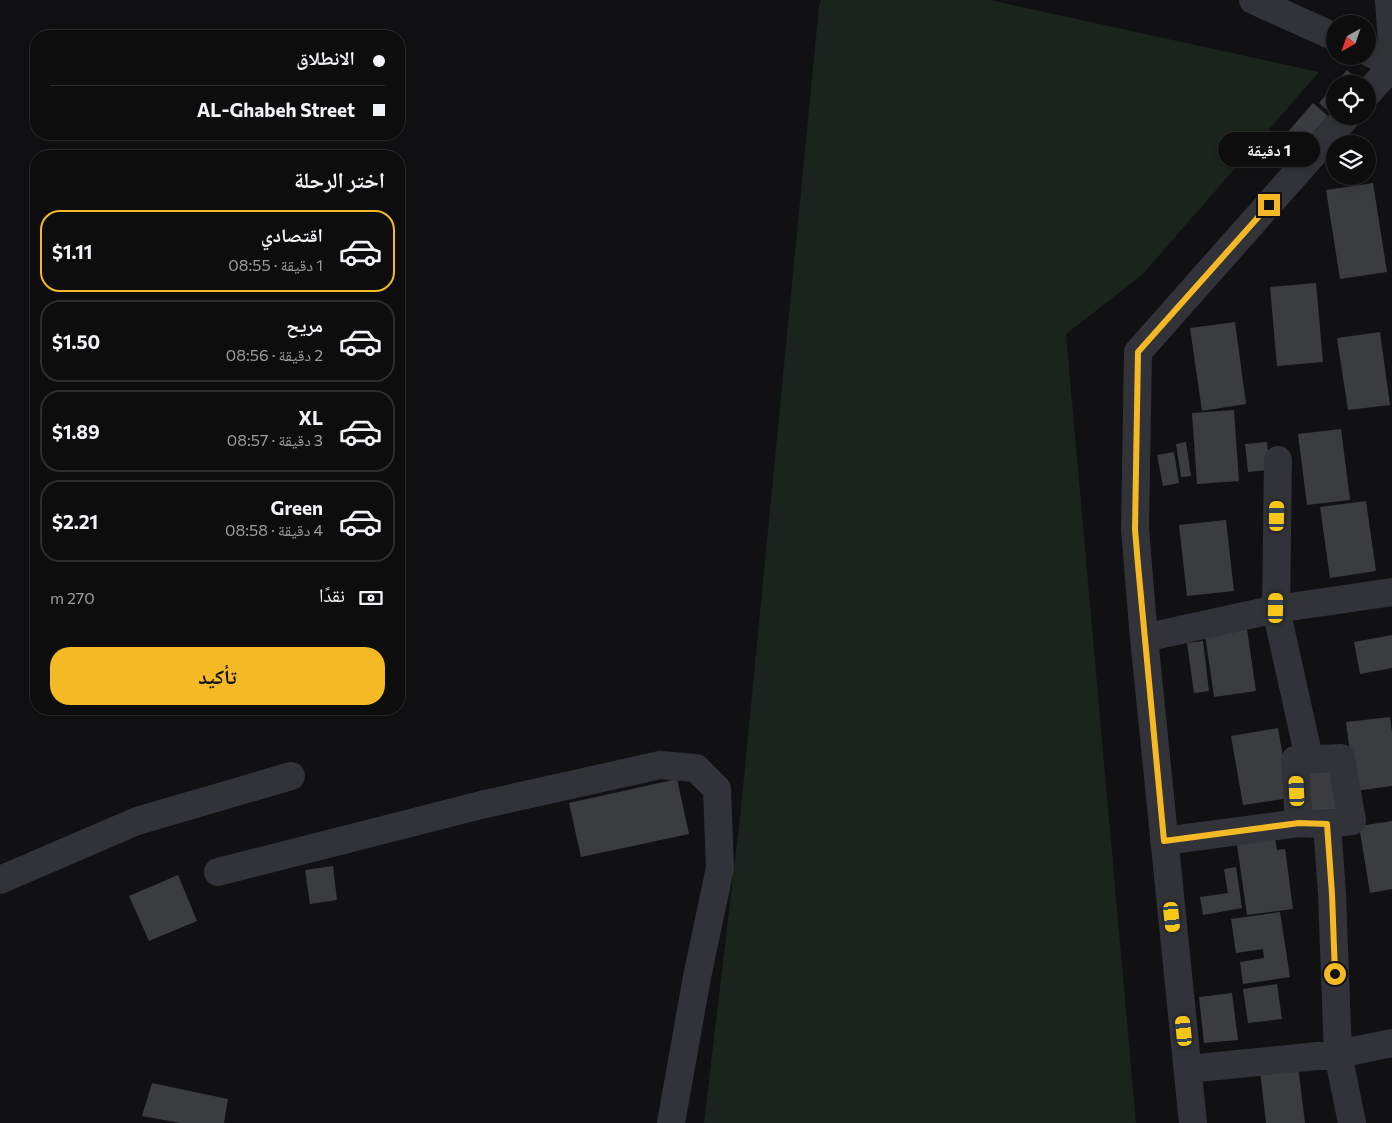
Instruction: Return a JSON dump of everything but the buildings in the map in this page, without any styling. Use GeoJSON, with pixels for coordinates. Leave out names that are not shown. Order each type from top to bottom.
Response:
{"type":"FeatureCollection","features":[{"type":"Feature","properties":{"kind":"street"},"geometry":{"type":"LineString","coordinates":[[1253,0],[1326,33]]}},
{"type":"Feature","properties":{"kind":"street"},"geometry":{"type":"LineString","coordinates":[[1388,0],[1392,44]]}},
{"type":"Feature","properties":{"kind":"street"},"geometry":{"type":"LineString","coordinates":[[1376,56],[1392,64],[1376,83]]}},
{"type":"Feature","properties":{"kind":"street"},"geometry":{"type":"LineString","coordinates":[[1192,1123],[1135,529],[1138,352],[1339,125]]}},
{"type":"Feature","properties":{"kind":"street"},"geometry":{"type":"LineString","coordinates":[[1278,460],[1276,608],[1309,758]]}},
{"type":"Feature","properties":{"kind":"street"},"geometry":{"type":"LineString","coordinates":[[1144,638],[1276,608],[1392,592]]}},
{"type":"Feature","properties":{"kind":"street"},"geometry":{"type":"LineString","coordinates":[[1164,841],[1299,823],[1327,824],[1352,821],[1341,758],[1295,760],[1299,823]]}},
{"type":"Feature","properties":{"kind":"street"},"geometry":{"type":"LineString","coordinates":[[218,872],[481,805],[660,765],[696,768],[717,789],[720,868],[697,977],[671,1123]]}},
{"type":"Feature","properties":{"kind":"street"},"geometry":{"type":"LineString","coordinates":[[0,880],[137,821],[291,776]]}},
{"type":"Feature","properties":{"kind":"street"},"geometry":{"type":"LineString","coordinates":[[1327,824],[1332,894],[1338,1054],[1352,1123]]}},
{"type":"Feature","properties":{"kind":"street"},"geometry":{"type":"LineString","coordinates":[[1188,1069],[1338,1054],[1392,1043]]}},
{"type":"Feature","properties":{"kind":"shaded area"},"geometry":{"type":"Polygon","coordinates":[[[821,0],[990,0],[1319,72],[1142,275],[1066,334],[1136,1123],[704,1123],[740,818],[821,0]]]}},
{"type":"Feature","properties":{"kind":"route"},"geometry":{"type":"LineString","coordinates":[[1269,205],[1138,352],[1135,529],[1138,565],[1164,841],[1299,823],[1327,824],[1335,974]]}}]}
